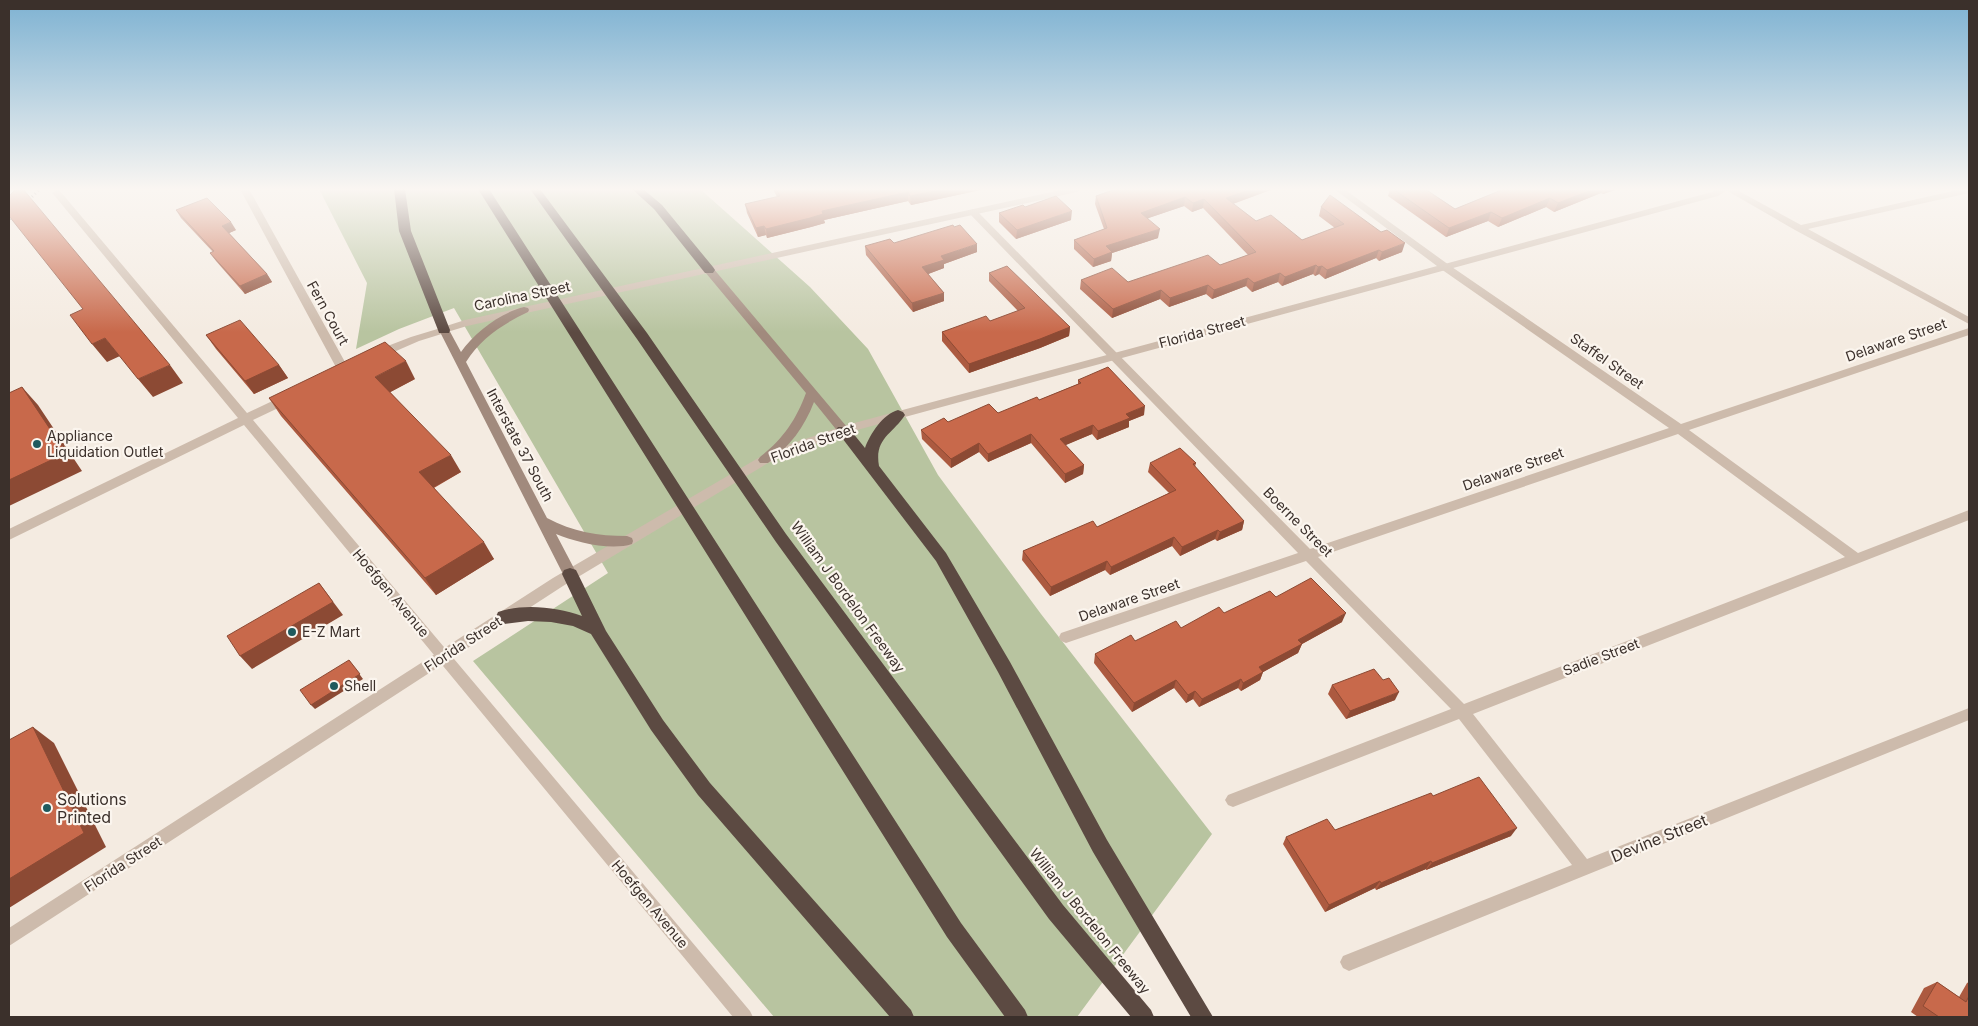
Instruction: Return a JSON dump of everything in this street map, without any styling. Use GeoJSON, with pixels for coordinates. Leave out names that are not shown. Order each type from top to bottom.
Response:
{"type":"FeatureCollection","features":[{"type":"Feature","properties":{"kind":"highway"},"geometry":{"type":"LineString","coordinates":[[407,237],[444,330]]}},
{"type":"Feature","properties":{"kind":"highway"},"geometry":{"type":"LineString","coordinates":[[514,237],[954,930],[1018,1017]]}},
{"type":"Feature","properties":{"kind":"highway","name":"William J Bordelon Freeway"},"geometry":{"type":"LineString","coordinates":[[571,237],[781,538],[1056,912],[1144,1017]]}},
{"type":"Feature","properties":{"kind":"highway"},"geometry":{"type":"LineString","coordinates":[[682,237],[709,270]]}},
{"type":"Feature","properties":{"kind":"highway"},"geometry":{"type":"LineString","coordinates":[[872,468],[870,461],[874,443],[888,424],[898,415]]}},
{"type":"Feature","properties":{"kind":"highway"},"geometry":{"type":"LineString","coordinates":[[842,430],[941,557],[1004,668],[1100,846],[1204,1017]]}},
{"type":"Feature","properties":{"kind":"highway"},"geometry":{"type":"LineString","coordinates":[[570,574],[596,629],[657,725],[704,789],[904,1017]]}},
{"type":"Feature","properties":{"kind":"highway"},"geometry":{"type":"LineString","coordinates":[[504,617],[553,614],[570,618],[596,629]]}},
{"type":"Feature","properties":{"kind":"main road"},"geometry":{"type":"LineString","coordinates":[[709,270],[842,430]]}},
{"type":"Feature","properties":{"kind":"main road"},"geometry":{"type":"LineString","coordinates":[[460,362],[480,336],[500,322],[524,310]]}},
{"type":"Feature","properties":{"kind":"main road","name":"Interstate 37 South"},"geometry":{"type":"LineString","coordinates":[[444,330],[570,574]]}},
{"type":"Feature","properties":{"kind":"main road"},"geometry":{"type":"LineString","coordinates":[[764,460],[777,450],[798,428],[812,392]]}},
{"type":"Feature","properties":{"kind":"main road"},"geometry":{"type":"LineString","coordinates":[[542,521],[574,536],[608,541],[627,541]]}},
{"type":"Feature","properties":{"kind":"street","name":"Hoefgen Avenue"},"geometry":{"type":"LineString","coordinates":[[93,237],[744,1017]]}},
{"type":"Feature","properties":{"kind":"street","name":"Fern Court"},"geometry":{"type":"LineString","coordinates":[[270,237],[344,371]]}},
{"type":"Feature","properties":{"kind":"street","name":"Carolina Street"},"geometry":{"type":"LineString","coordinates":[[369,358],[408,341],[524,310],[860,237]]}},
{"type":"Feature","properties":{"kind":"street","name":"Boerne Street"},"geometry":{"type":"LineString","coordinates":[[997,237],[1461,710],[1584,868]]}},
{"type":"Feature","properties":{"kind":"street","name":"Staffel Street"},"geometry":{"type":"LineString","coordinates":[[1405,237],[1679,429],[1857,559]]}},
{"type":"Feature","properties":{"kind":"street","name":"Florida Street"},"geometry":{"type":"LineString","coordinates":[[9,938],[570,574],[764,460],[786,450],[842,430],[1554,237]]}},
{"type":"Feature","properties":{"kind":"street"},"geometry":{"type":"LineString","coordinates":[[1815,237],[1969,320]]}},
{"type":"Feature","properties":{"kind":"street","name":"Delaware Street"},"geometry":{"type":"LineString","coordinates":[[1066,637],[1969,331]]}},
{"type":"Feature","properties":{"kind":"street"},"geometry":{"type":"LineString","coordinates":[[9,535],[299,393]]}},
{"type":"Feature","properties":{"kind":"street","name":"Sadie Street"},"geometry":{"type":"LineString","coordinates":[[1233,800],[1461,710],[1969,515]]}},
{"type":"Feature","properties":{"kind":"street","name":"Devine Street"},"geometry":{"type":"LineString","coordinates":[[1349,962],[1969,714]]}},
{"type":"Feature","properties":{"kind":"green space"},"geometry":{"type":"Polygon","coordinates":[[[343,237],[754,237],[810,287],[868,349],[938,475],[1041,614],[1212,834],[1077,1017],[774,1017],[473,661],[608,573],[454,308],[399,329],[356,349],[367,283],[343,237]]]}},
{"type":"Feature","properties":{"kind":"building"},"geometry":{"type":"Polygon","coordinates":[[[26,237],[63,237],[170,365],[138,379],[105,338],[92,344],[70,315],[83,309],[26,237]]]}},
{"type":"Feature","properties":{"kind":"building"},"geometry":{"type":"Polygon","coordinates":[[[201,237],[232,237],[267,274],[240,286],[210,253],[214,251],[201,237]]]}},
{"type":"Feature","properties":{"kind":"building"},"geometry":{"type":"Polygon","coordinates":[[[914,237],[971,237],[977,244],[941,256],[944,260],[922,267],[944,293],[912,303],[865,246],[890,239],[894,243],[914,237]]]}},
{"type":"Feature","properties":{"kind":"building"},"geometry":{"type":"Polygon","coordinates":[[[1083,237],[1135,237],[1106,246],[1112,252],[1094,259],[1074,240],[1083,237]]]}},
{"type":"Feature","properties":{"kind":"building"},"geometry":{"type":"Polygon","coordinates":[[[1241,237],[1298,237],[1302,240],[1310,237],[1397,237],[1405,243],[1382,252],[1379,250],[1327,270],[1322,266],[1318,267],[1316,265],[1285,277],[1280,273],[1254,283],[1248,278],[1214,290],[1208,285],[1170,298],[1161,290],[1113,309],[1081,280],[1112,268],[1128,282],[1208,255],[1220,265],[1256,252],[1241,237]]]}},
{"type":"Feature","properties":{"kind":"building"},"geometry":{"type":"Polygon","coordinates":[[[1007,266],[1070,327],[969,364],[942,332],[986,316],[990,321],[1025,308],[989,273],[1007,266]]]}},
{"type":"Feature","properties":{"kind":"building"},"geometry":{"type":"Polygon","coordinates":[[[240,320],[279,365],[245,381],[206,335],[240,320]]]}},
{"type":"Feature","properties":{"kind":"building"},"geometry":{"type":"Polygon","coordinates":[[[385,342],[406,361],[375,377],[451,455],[419,472],[484,542],[425,578],[269,398],[385,342]]]}},
{"type":"Feature","properties":{"kind":"building"},"geometry":{"type":"Polygon","coordinates":[[[1108,367],[1145,406],[1126,414],[1130,418],[1098,431],[1093,425],[1060,439],[1084,465],[1065,474],[1031,434],[988,454],[979,443],[951,459],[921,430],[944,418],[948,422],[989,404],[998,413],[1037,397],[1039,400],[1081,383],[1078,380],[1108,367]]]}},
{"type":"Feature","properties":{"kind":"building"},"geometry":{"type":"Polygon","coordinates":[[[22,387],[66,453],[9,480],[9,393],[22,387]]]}},
{"type":"Feature","properties":{"kind":"building"},"geometry":{"type":"Polygon","coordinates":[[[1180,448],[1196,463],[1193,464],[1244,521],[1220,532],[1218,530],[1182,547],[1174,537],[1111,567],[1107,561],[1051,587],[1023,551],[1093,521],[1097,527],[1176,490],[1150,463],[1180,448]]]}},
{"type":"Feature","properties":{"kind":"building"},"geometry":{"type":"Polygon","coordinates":[[[1311,578],[1346,613],[1298,640],[1302,644],[1259,667],[1263,672],[1243,683],[1241,679],[1202,699],[1195,691],[1188,695],[1176,680],[1134,703],[1095,654],[1131,635],[1135,641],[1176,621],[1181,628],[1219,607],[1224,613],[1270,591],[1276,597],[1311,578]]]}},
{"type":"Feature","properties":{"kind":"building"},"geometry":{"type":"Polygon","coordinates":[[[319,583],[333,602],[240,656],[227,636],[319,583]]]}},
{"type":"Feature","properties":{"kind":"building","name":"Shell"},"geometry":{"type":"Polygon","coordinates":[[[349,660],[360,674],[311,705],[300,690],[349,660]]]}},
{"type":"Feature","properties":{"kind":"building"},"geometry":{"type":"Polygon","coordinates":[[[1374,669],[1383,680],[1389,678],[1399,692],[1350,711],[1332,685],[1374,669]]]}},
{"type":"Feature","properties":{"kind":"building","name":"Solutions Printed"},"geometry":{"type":"Polygon","coordinates":[[[33,727],[84,833],[9,879],[9,740],[33,727]]]}},
{"type":"Feature","properties":{"kind":"building"},"geometry":{"type":"Polygon","coordinates":[[[1479,777],[1517,828],[1432,863],[1431,861],[1381,883],[1380,881],[1329,905],[1286,837],[1327,819],[1335,830],[1431,793],[1433,796],[1479,777]]]}},
{"type":"Feature","properties":{"kind":"building"},"geometry":{"type":"Polygon","coordinates":[[[1937,982],[1966,1002],[1969,996],[1969,1017],[1939,1017],[1923,1006],[1937,982]]]}},
{"type":"Feature","properties":{"kind":"place","name":"Appliance Liquidation Outlet"},"geometry":{"type":"Point","coordinates":[37,444]}},
{"type":"Feature","properties":{"kind":"place","name":"E-Z Mart"},"geometry":{"type":"Point","coordinates":[292,632]}},
{"type":"Feature","properties":{"kind":"place","name":"Shell"},"geometry":{"type":"Point","coordinates":[334,686]}},
{"type":"Feature","properties":{"kind":"place","name":"Solutions Printed"},"geometry":{"type":"Point","coordinates":[47,808]}}]}
